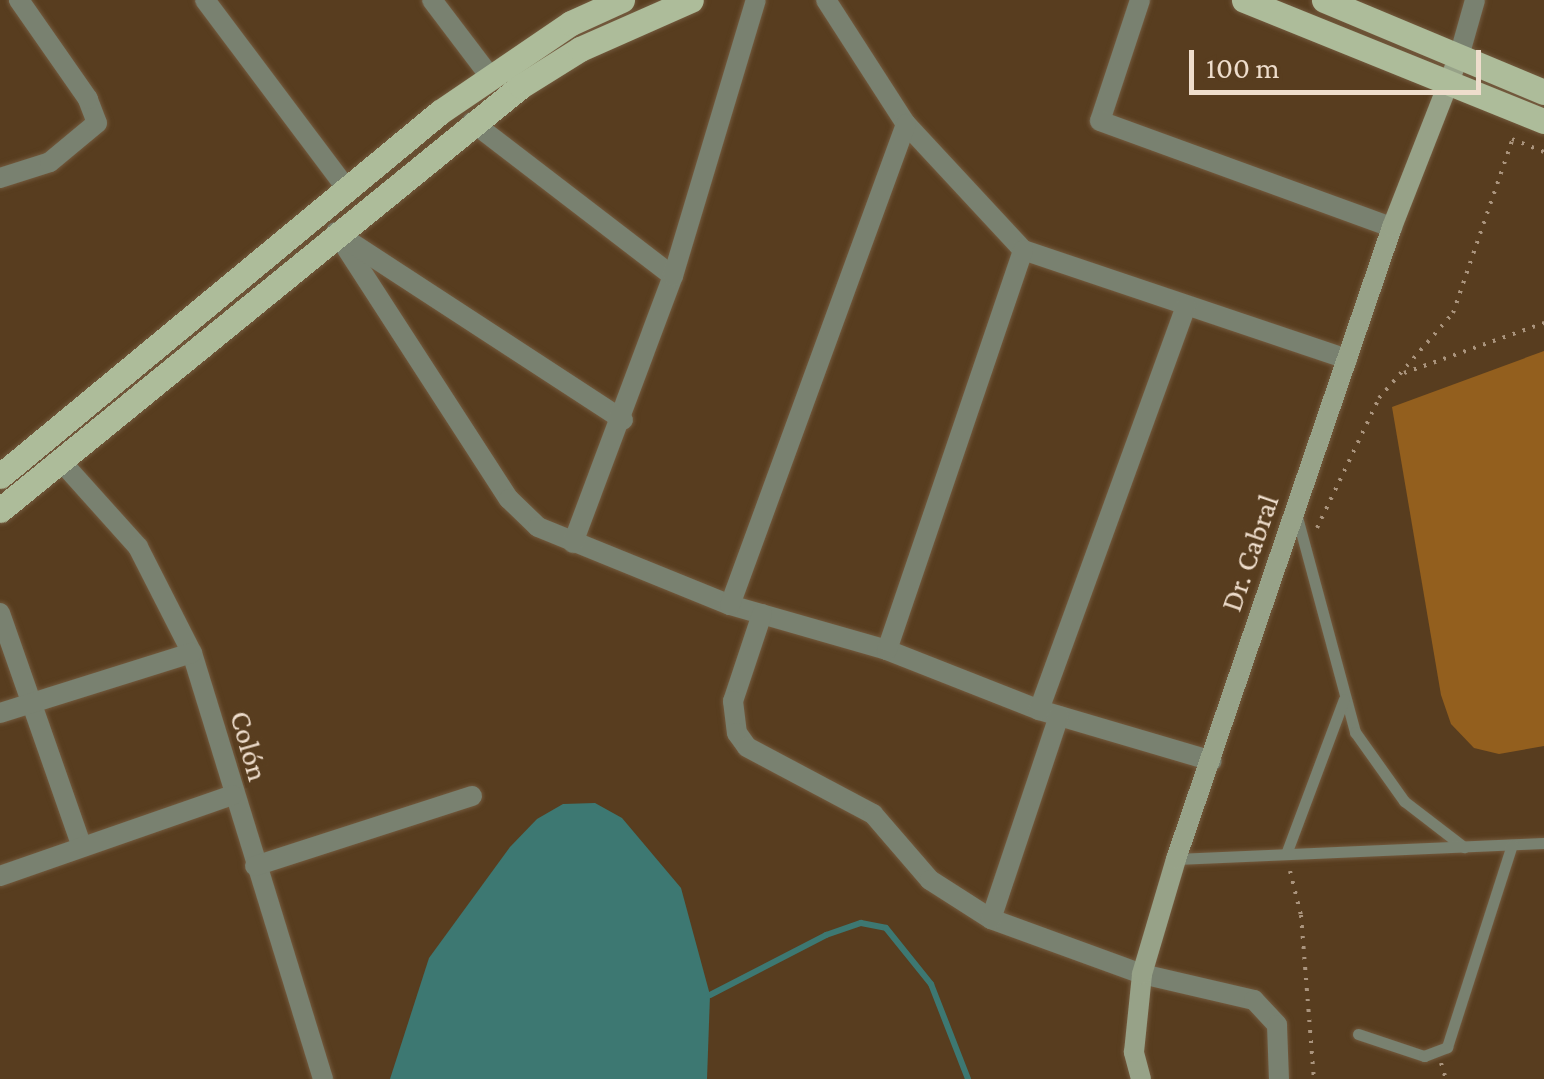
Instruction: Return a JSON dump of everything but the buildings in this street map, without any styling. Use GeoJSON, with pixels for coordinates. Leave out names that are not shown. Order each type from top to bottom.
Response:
{"type":"FeatureCollection","features":[{"type":"Feature","properties":{"kind":"main road"},"geometry":{"type":"LineString","coordinates":[[0,476],[489,75],[570,23],[622,0]]}},
{"type":"Feature","properties":{"kind":"main road"},"geometry":{"type":"LineString","coordinates":[[0,510],[472,122],[580,48],[691,0]]}},
{"type":"Feature","properties":{"kind":"main road"},"geometry":{"type":"LineString","coordinates":[[1244,0],[1533,116]]}},
{"type":"Feature","properties":{"kind":"main road"},"geometry":{"type":"LineString","coordinates":[[1324,0],[1460,53],[1544,92]]}},
{"type":"Feature","properties":{"kind":"street"},"geometry":{"type":"LineString","coordinates":[[0,178],[50,162],[97,123],[88,98],[19,0]]}},
{"type":"Feature","properties":{"kind":"street"},"geometry":{"type":"LineString","coordinates":[[205,0],[347,190]]}},
{"type":"Feature","properties":{"kind":"street"},"geometry":{"type":"LineString","coordinates":[[432,0],[489,75]]}},
{"type":"Feature","properties":{"kind":"street"},"geometry":{"type":"LineString","coordinates":[[573,543],[623,420],[673,276],[756,0]]}},
{"type":"Feature","properties":{"kind":"street"},"geometry":{"type":"LineString","coordinates":[[826,0],[906,124],[1023,250],[1347,360]]}},
{"type":"Feature","properties":{"kind":"street"},"geometry":{"type":"LineString","coordinates":[[1140,0],[1100,120],[1392,227]]}},
{"type":"Feature","properties":{"kind":"street"},"geometry":{"type":"LineString","coordinates":[[1460,53],[1475,0]]}},
{"type":"Feature","properties":{"kind":"street","name":"Dr. Cabral"},"geometry":{"type":"LineString","coordinates":[[1141,1079],[1134,1052],[1142,974],[1176,858],[1392,227],[1460,53]]}},
{"type":"Feature","properties":{"kind":"street"},"geometry":{"type":"LineString","coordinates":[[472,122],[673,276]]}},
{"type":"Feature","properties":{"kind":"street"},"geometry":{"type":"LineString","coordinates":[[730,604],[906,124]]}},
{"type":"Feature","properties":{"kind":"street"},"geometry":{"type":"LineString","coordinates":[[336,232],[623,420]]}},
{"type":"Feature","properties":{"kind":"street"},"geometry":{"type":"LineString","coordinates":[[336,232],[509,499],[538,526],[730,604],[888,650],[1049,713],[1212,761]]}},
{"type":"Feature","properties":{"kind":"street"},"geometry":{"type":"LineString","coordinates":[[888,650],[1023,250]]}},
{"type":"Feature","properties":{"kind":"street"},"geometry":{"type":"LineString","coordinates":[[991,919],[1049,713],[1186,306]]}},
{"type":"Feature","properties":{"kind":"street","name":"Colón"},"geometry":{"type":"LineString","coordinates":[[60,460],[138,547],[192,653],[232,795],[323,1079]]}},
{"type":"Feature","properties":{"kind":"street"},"geometry":{"type":"LineString","coordinates":[[0,613],[81,844]]}},
{"type":"Feature","properties":{"kind":"street"},"geometry":{"type":"LineString","coordinates":[[762,614],[733,701],[737,733],[747,747],[873,814],[930,880],[991,919],[1142,974],[1254,1000],[1268,1010],[1277,1025],[1279,1079]]}},
{"type":"Feature","properties":{"kind":"street"},"geometry":{"type":"LineString","coordinates":[[0,712],[192,653]]}},
{"type":"Feature","properties":{"kind":"street"},"geometry":{"type":"LineString","coordinates":[[0,876],[81,844],[232,795]]}},
{"type":"Feature","properties":{"kind":"street"},"geometry":{"type":"LineString","coordinates":[[255,866],[472,796]]}},
{"type":"Feature","properties":{"kind":"lane"},"geometry":{"type":"LineString","coordinates":[[1296,513],[1344,699],[1372,765],[1428,826],[1464,847]]}},
{"type":"Feature","properties":{"kind":"lane"},"geometry":{"type":"LineString","coordinates":[[1286,854],[1344,699]]}},
{"type":"Feature","properties":{"kind":"lane"},"geometry":{"type":"LineString","coordinates":[[1176,858],[1544,843]]}},
{"type":"Feature","properties":{"kind":"lane"},"geometry":{"type":"LineString","coordinates":[[1358,1034],[1424,1056],[1448,1046],[1512,845]]}},
{"type":"Feature","properties":{"kind":"path"},"geometry":{"type":"LineString","coordinates":[[1306,555],[1379,398],[1453,313],[1512,138],[1533,116]]}},
{"type":"Feature","properties":{"kind":"path"},"geometry":{"type":"LineString","coordinates":[[1512,138],[1544,152]]}},
{"type":"Feature","properties":{"kind":"path"},"geometry":{"type":"LineString","coordinates":[[1399,374],[1544,322]]}},
{"type":"Feature","properties":{"kind":"path"},"geometry":{"type":"LineString","coordinates":[[1286,854],[1301,915],[1314,1079]]}},
{"type":"Feature","properties":{"kind":"shaded area"},"geometry":{"type":"Polygon","coordinates":[[[1544,351],[1544,746],[1499,754],[1474,748],[1451,724],[1441,695],[1392,407],[1544,351]]]}},
{"type":"Feature","properties":{"kind":"water"},"geometry":{"type":"Polygon","coordinates":[[[595,803],[622,818],[681,888],[710,995],[707,1079],[390,1079],[429,958],[510,847],[537,819],[563,804],[595,803]]]}},
{"type":"Feature","properties":{"kind":"waterway"},"geometry":{"type":"LineString","coordinates":[[710,995],[826,935],[861,923],[886,928],[931,984],[968,1079]]}}]}
